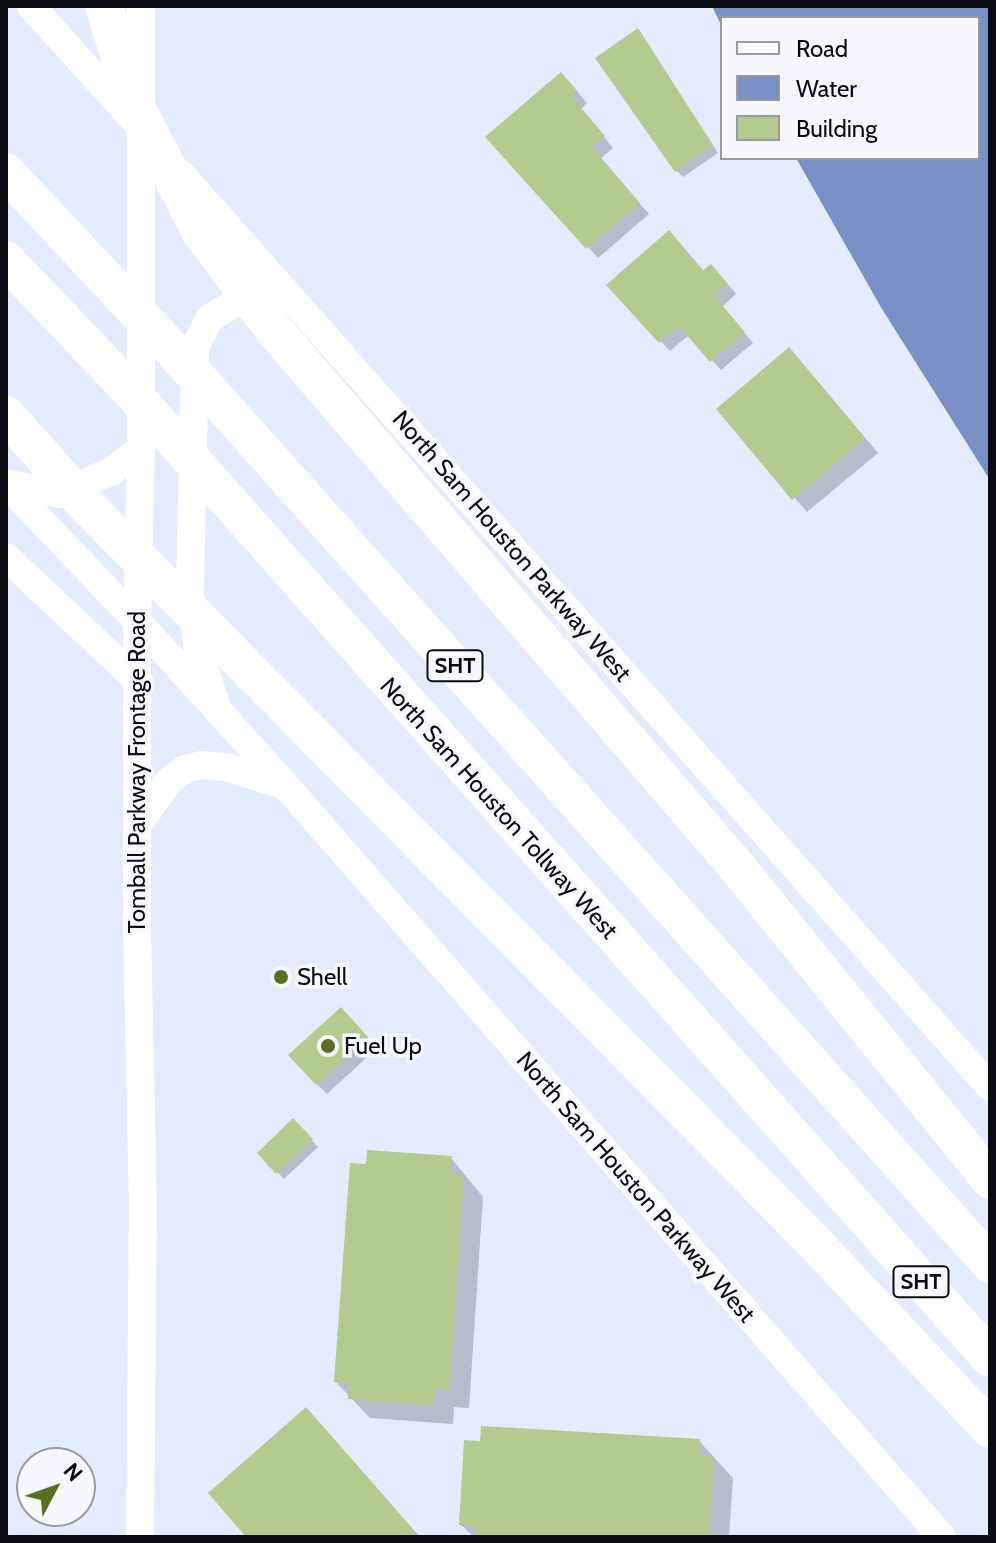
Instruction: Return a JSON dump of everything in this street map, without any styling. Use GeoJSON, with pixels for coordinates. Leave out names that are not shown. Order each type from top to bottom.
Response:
{"type":"FeatureCollection","features":[{"type":"Feature","properties":{"kind":"highway"},"geometry":{"type":"LineString","coordinates":[[104,6],[134,103],[200,231],[274,330],[732,861],[990,1180]]}},
{"type":"Feature","properties":{"kind":"highway","name":"SHT"},"geometry":{"type":"LineString","coordinates":[[6,172],[178,356],[990,1264]]}},
{"type":"Feature","properties":{"kind":"highway","name":"North Sam Houston Tollway West"},"geometry":{"type":"LineString","coordinates":[[6,260],[126,386],[990,1358]]}},
{"type":"Feature","properties":{"kind":"highway"},"geometry":{"type":"LineString","coordinates":[[6,415],[89,508],[811,1239],[990,1429]]}},
{"type":"Feature","properties":{"kind":"main road","name":"North Sam Houston Parkway West"},"geometry":{"type":"LineString","coordinates":[[31,6],[990,1087]]}},
{"type":"Feature","properties":{"kind":"main road","name":"Tomball Parkway Frontage Road"},"geometry":{"type":"LineString","coordinates":[[140,1537],[143,1211],[137,621],[141,448],[141,6]]}},
{"type":"Feature","properties":{"kind":"main road"},"geometry":{"type":"LineString","coordinates":[[220,714],[198,649],[190,594],[195,347],[210,318],[242,299],[274,298],[306,313]]}},
{"type":"Feature","properties":{"kind":"main road"},"geometry":{"type":"LineString","coordinates":[[6,483],[60,494],[112,471],[141,448]]}},
{"type":"Feature","properties":{"kind":"main road","name":"North Sam Houston Parkway West"},"geometry":{"type":"LineString","coordinates":[[6,483],[137,621],[285,785],[942,1537]]}},
{"type":"Feature","properties":{"kind":"main road"},"geometry":{"type":"LineString","coordinates":[[6,557],[139,682]]}},
{"type":"Feature","properties":{"kind":"main road"},"geometry":{"type":"LineString","coordinates":[[138,825],[169,781],[185,769],[202,765],[229,768],[285,785]]}},
{"type":"Feature","properties":{"kind":"water"},"geometry":{"type":"Polygon","coordinates":[[[712,6],[990,6],[990,480],[882,309],[797,160],[980,160],[980,16],[720,16],[720,23],[712,6]]]}},
{"type":"Feature","properties":{"kind":"building"},"geometry":{"type":"Polygon","coordinates":[[[638,28],[713,145],[675,172],[595,58],[638,28]]]}},
{"type":"Feature","properties":{"kind":"building"},"geometry":{"type":"Polygon","coordinates":[[[561,72],[578,92],[572,97],[605,136],[592,147],[640,203],[586,249],[485,137],[561,72]]]}},
{"type":"Feature","properties":{"kind":"building"},"geometry":{"type":"Polygon","coordinates":[[[669,230],[703,270],[711,264],[728,284],[714,296],[745,332],[710,362],[679,326],[659,343],[606,285],[669,230]]]}},
{"type":"Feature","properties":{"kind":"building"},"geometry":{"type":"Polygon","coordinates":[[[789,347],[865,438],[792,500],[716,409],[789,347]]]}},
{"type":"Feature","properties":{"kind":"building","name":"Fuel Up"},"geometry":{"type":"Polygon","coordinates":[[[341,1007],[368,1037],[316,1085],[288,1055],[341,1007]]]}},
{"type":"Feature","properties":{"kind":"building"},"geometry":{"type":"Polygon","coordinates":[[[293,1118],[313,1139],[276,1174],[257,1153],[293,1118]]]}},
{"type":"Feature","properties":{"kind":"building"},"geometry":{"type":"Polygon","coordinates":[[[367,1150],[452,1156],[450,1174],[464,1175],[449,1390],[435,1388],[433,1405],[348,1399],[349,1383],[334,1382],[350,1163],[366,1164],[367,1150]]]}},
{"type":"Feature","properties":{"kind":"building"},"geometry":{"type":"Polygon","coordinates":[[[306,1407],[420,1537],[246,1537],[208,1493],[306,1407]]]}},
{"type":"Feature","properties":{"kind":"building"},"geometry":{"type":"Polygon","coordinates":[[[481,1426],[700,1439],[699,1455],[714,1456],[709,1537],[476,1537],[476,1527],[459,1525],[464,1440],[480,1441],[481,1426]]]}},
{"type":"Feature","properties":{"kind":"place","name":"Shell"},"geometry":{"type":"Point","coordinates":[281,977]}},
{"type":"Feature","properties":{"kind":"place","name":"Fuel Up"},"geometry":{"type":"Point","coordinates":[328,1046]}}]}
